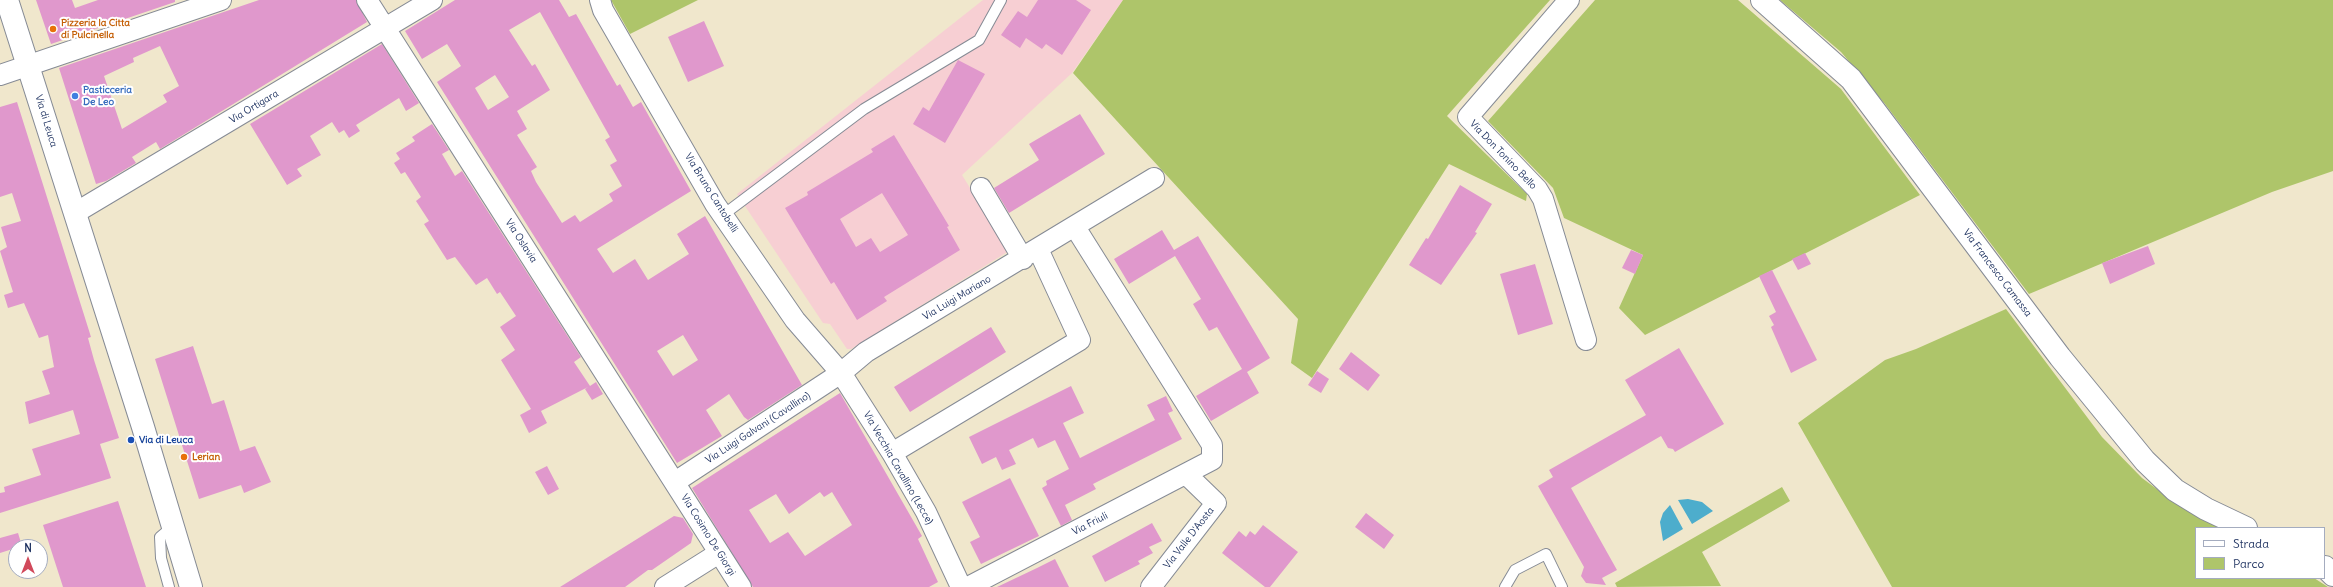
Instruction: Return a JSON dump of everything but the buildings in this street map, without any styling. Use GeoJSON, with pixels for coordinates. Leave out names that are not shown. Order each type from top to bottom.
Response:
{"type":"FeatureCollection","features":[{"type":"Feature","properties":{"kind":"street","name":"Via di Leuca"},"geometry":{"type":"LineString","coordinates":[[7,0],[191,587]]}},
{"type":"Feature","properties":{"kind":"street"},"geometry":{"type":"LineString","coordinates":[[0,75],[221,0]]}},
{"type":"Feature","properties":{"kind":"street","name":"Via Oslavia"},"geometry":{"type":"LineString","coordinates":[[367,0],[675,482]]}},
{"type":"Feature","properties":{"kind":"street","name":"Via Ortigara"},"geometry":{"type":"LineString","coordinates":[[75,213],[432,0]]}},
{"type":"Feature","properties":{"kind":"street","name":"Via Bruno Cantobelli"},"geometry":{"type":"LineString","coordinates":[[600,0],[603,10],[723,215],[796,320],[841,373]]}},
{"type":"Feature","properties":{"kind":"street","name":"Via Don Tonino Bello"},"geometry":{"type":"LineString","coordinates":[[1569,0],[1468,117],[1537,189],[1544,199],[1586,340]]}},
{"type":"Feature","properties":{"kind":"street","name":"Via Francesco Camassa"},"geometry":{"type":"LineString","coordinates":[[1762,0],[1851,79],[2060,357],[2145,461],[2175,490],[2206,509],[2244,527]]}},
{"type":"Feature","properties":{"kind":"street","name":"Via Luigi Mariano"},"geometry":{"type":"LineString","coordinates":[[841,373],[866,352],[1031,254],[1154,178]]}},
{"type":"Feature","properties":{"kind":"street"},"geometry":{"type":"LineString","coordinates":[[892,452],[1080,340],[1031,254],[980,188]]}},
{"type":"Feature","properties":{"kind":"street","name":"Via Friuli"},"geometry":{"type":"LineString","coordinates":[[968,587],[1212,460],[1212,445],[1075,227]]}},
{"type":"Feature","properties":{"kind":"street","name":"Via Luigi Galvani (Cavallino)"},"geometry":{"type":"LineString","coordinates":[[675,482],[841,373]]}},
{"type":"Feature","properties":{"kind":"street","name":"Via Vecchia Cavallino (Lecce)"},"geometry":{"type":"LineString","coordinates":[[841,373],[892,452],[926,512],[961,587]]}},
{"type":"Feature","properties":{"kind":"street","name":"Via Valle D'Aosta"},"geometry":{"type":"LineString","coordinates":[[1151,587],[1216,503],[1186,474]]}},
{"type":"Feature","properties":{"kind":"street","name":"Via Cosimo De Giorgi"},"geometry":{"type":"LineString","coordinates":[[675,482],[741,587]]}},
{"type":"Feature","properties":{"kind":"street"},"geometry":{"type":"LineString","coordinates":[[665,587],[719,553]]}},
{"type":"Feature","properties":{"kind":"lane"},"geometry":{"type":"LineString","coordinates":[[723,215],[864,109],[980,40],[1001,0]]}},
{"type":"Feature","properties":{"kind":"lane"},"geometry":{"type":"LineString","coordinates":[[169,587],[161,558],[160,537],[173,526]]}},
{"type":"Feature","properties":{"kind":"lane"},"geometry":{"type":"LineString","coordinates":[[1505,587],[1515,570],[1546,554],[1562,587]]}},
{"type":"Feature","properties":{"kind":"shaded area"},"geometry":{"type":"Polygon","coordinates":[[[983,0],[1123,0],[1072,73],[962,175],[1009,251],[851,349],[847,349],[830,324],[823,323],[737,194],[983,0]]]}},
{"type":"Feature","properties":{"kind":"green space"},"geometry":{"type":"Polygon","coordinates":[[[611,0],[698,0],[630,34],[611,0]]]}},
{"type":"Feature","properties":{"kind":"green space"},"geometry":{"type":"Polygon","coordinates":[[[1123,0],[1550,0],[1447,116],[1527,194],[1526,201],[1449,164],[1312,378],[1291,363],[1298,319],[1073,73],[1123,0]]]}},
{"type":"Feature","properties":{"kind":"green space"},"geometry":{"type":"Polygon","coordinates":[[[1595,0],[1738,0],[1841,89],[1920,195],[1645,335],[1619,308],[1643,255],[1564,218],[1553,188],[1488,121],[1595,0]]]}},
{"type":"Feature","properties":{"kind":"green space"},"geometry":{"type":"Polygon","coordinates":[[[1780,0],[2333,0],[2333,171],[2272,192],[2029,294],[1885,104],[1841,52],[1780,0]]]}},
{"type":"Feature","properties":{"kind":"green space"},"geometry":{"type":"Polygon","coordinates":[[[2006,309],[2102,437],[2142,478],[2181,507],[2220,527],[2195,527],[2195,579],[2316,579],[2328,587],[1892,587],[1798,423],[1885,360],[1916,349],[2006,309]]]}},
{"type":"Feature","properties":{"kind":"green space"},"geometry":{"type":"Polygon","coordinates":[[[1782,487],[1790,501],[1702,552],[1721,586],[1617,587],[1615,583],[1782,487]]]}},
{"type":"Feature","properties":{"kind":"water"},"geometry":{"type":"Polygon","coordinates":[[[1688,499],[1702,502],[1713,511],[1692,524],[1678,500],[1688,499]]]}},
{"type":"Feature","properties":{"kind":"water"},"geometry":{"type":"Polygon","coordinates":[[[1670,505],[1683,529],[1663,541],[1660,522],[1663,513],[1670,505]]]}},
{"type":"Feature","properties":{"kind":"place","name":"Pizzeria la Citta di Pulcinella"},"geometry":{"type":"Point","coordinates":[53,29]}},
{"type":"Feature","properties":{"kind":"place","name":"Pasticceria De Leo"},"geometry":{"type":"Point","coordinates":[75,96]}},
{"type":"Feature","properties":{"kind":"place","name":"Via di Leuca"},"geometry":{"type":"Point","coordinates":[131,440]}},
{"type":"Feature","properties":{"kind":"place","name":"Lerian"},"geometry":{"type":"Point","coordinates":[184,457]}}]}
